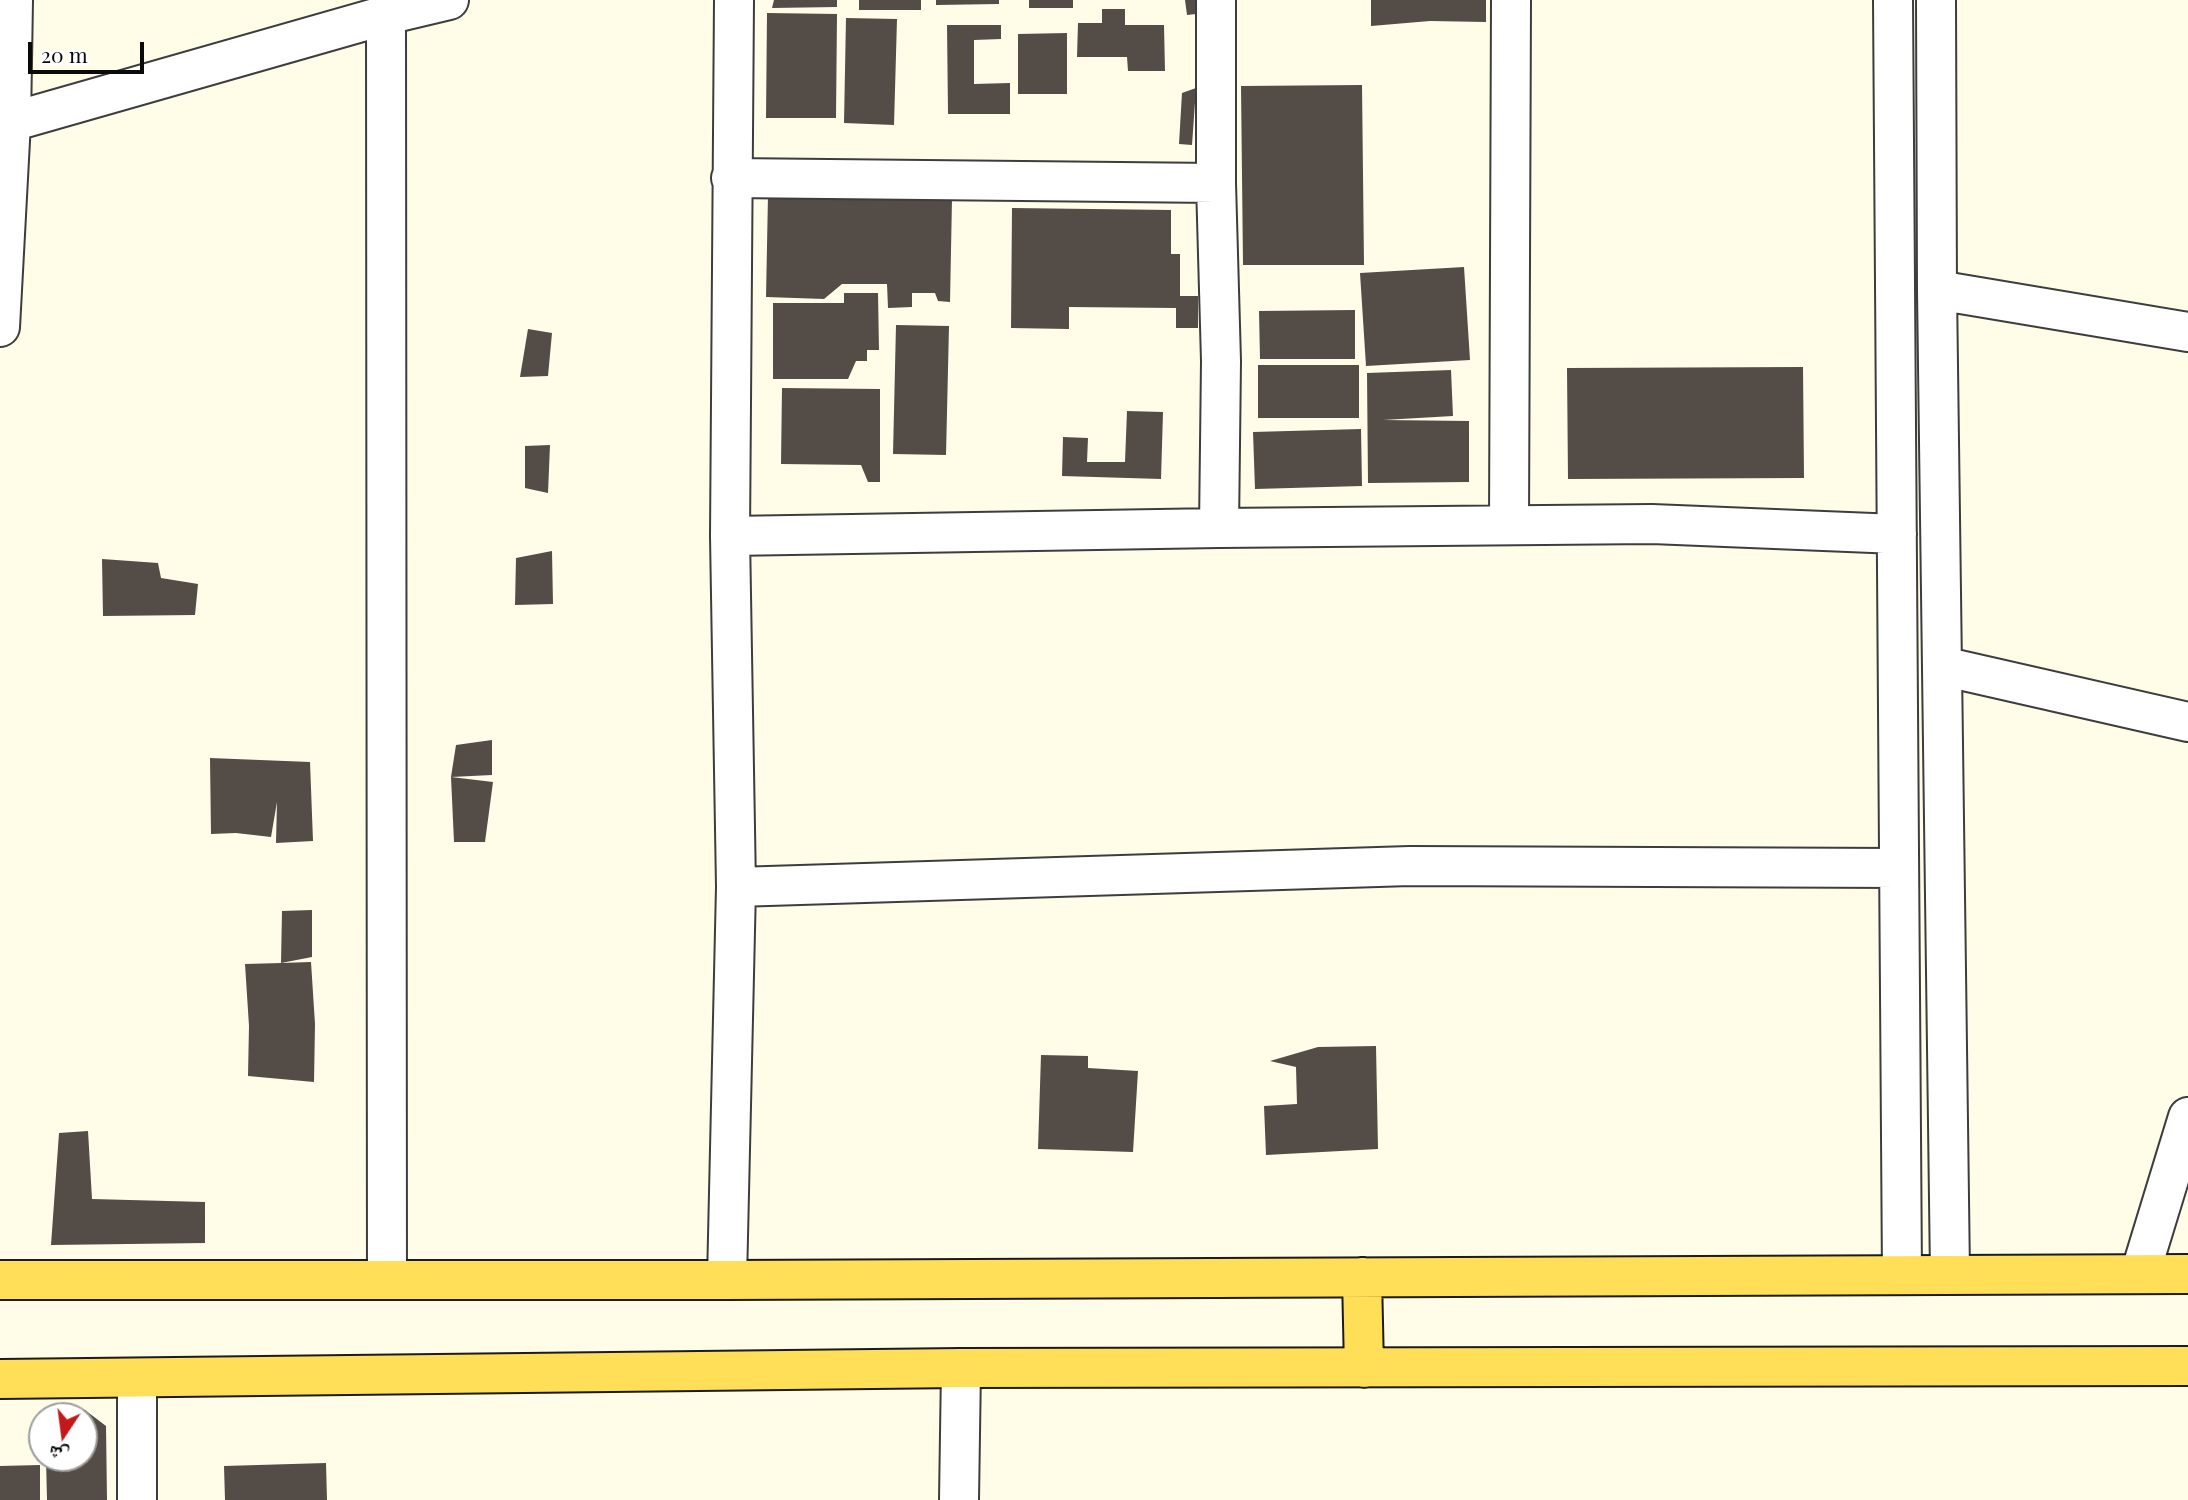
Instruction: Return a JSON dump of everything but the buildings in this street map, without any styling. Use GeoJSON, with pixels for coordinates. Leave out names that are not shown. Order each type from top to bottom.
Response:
{"type":"FeatureCollection","features":[{"type":"Feature","properties":{"kind":"main road"},"geometry":{"type":"LineString","coordinates":[[0,1280],[2188,1274]]}},
{"type":"Feature","properties":{"kind":"main road"},"geometry":{"type":"LineString","coordinates":[[1362,1277],[1364,1368]]}},
{"type":"Feature","properties":{"kind":"main road"},"geometry":{"type":"LineString","coordinates":[[0,1379],[961,1368],[2188,1366]]}},
{"type":"Feature","properties":{"kind":"street"},"geometry":{"type":"LineString","coordinates":[[0,327],[11,122],[13,0]]}},
{"type":"Feature","properties":{"kind":"street"},"geometry":{"type":"LineString","coordinates":[[11,122],[387,15],[449,0]]}},
{"type":"Feature","properties":{"kind":"street"},"geometry":{"type":"LineString","coordinates":[[727,1280],[736,887],[730,536],[734,0]]}},
{"type":"Feature","properties":{"kind":"street"},"geometry":{"type":"LineString","coordinates":[[1216,0],[1216,183],[1221,361],[1219,528]]}},
{"type":"Feature","properties":{"kind":"street"},"geometry":{"type":"LineString","coordinates":[[1508,525],[1511,0]]}},
{"type":"Feature","properties":{"kind":"street"},"geometry":{"type":"LineString","coordinates":[[1893,0],[1902,1274]]}},
{"type":"Feature","properties":{"kind":"street"},"geometry":{"type":"LineString","coordinates":[[1936,0],[1941,666],[1950,1274]]}},
{"type":"Feature","properties":{"kind":"street"},"geometry":{"type":"LineString","coordinates":[[387,15],[387,1280]]}},
{"type":"Feature","properties":{"kind":"street"},"geometry":{"type":"LineString","coordinates":[[731,178],[1216,183]]}},
{"type":"Feature","properties":{"kind":"street"},"geometry":{"type":"LineString","coordinates":[[1937,290],[2188,332]]}},
{"type":"Feature","properties":{"kind":"street"},"geometry":{"type":"LineString","coordinates":[[730,536],[1652,524],[1897,534]]}},
{"type":"Feature","properties":{"kind":"street"},"geometry":{"type":"LineString","coordinates":[[1941,666],[2188,722]]}},
{"type":"Feature","properties":{"kind":"street"},"geometry":{"type":"LineString","coordinates":[[736,887],[1409,866],[1899,868]]}},
{"type":"Feature","properties":{"kind":"street"},"geometry":{"type":"LineString","coordinates":[[2140,1274],[2188,1117]]}},
{"type":"Feature","properties":{"kind":"street"},"geometry":{"type":"LineString","coordinates":[[959,1500],[961,1368]]}},
{"type":"Feature","properties":{"kind":"street"},"geometry":{"type":"LineString","coordinates":[[137,1378],[137,1500]]}}]}
